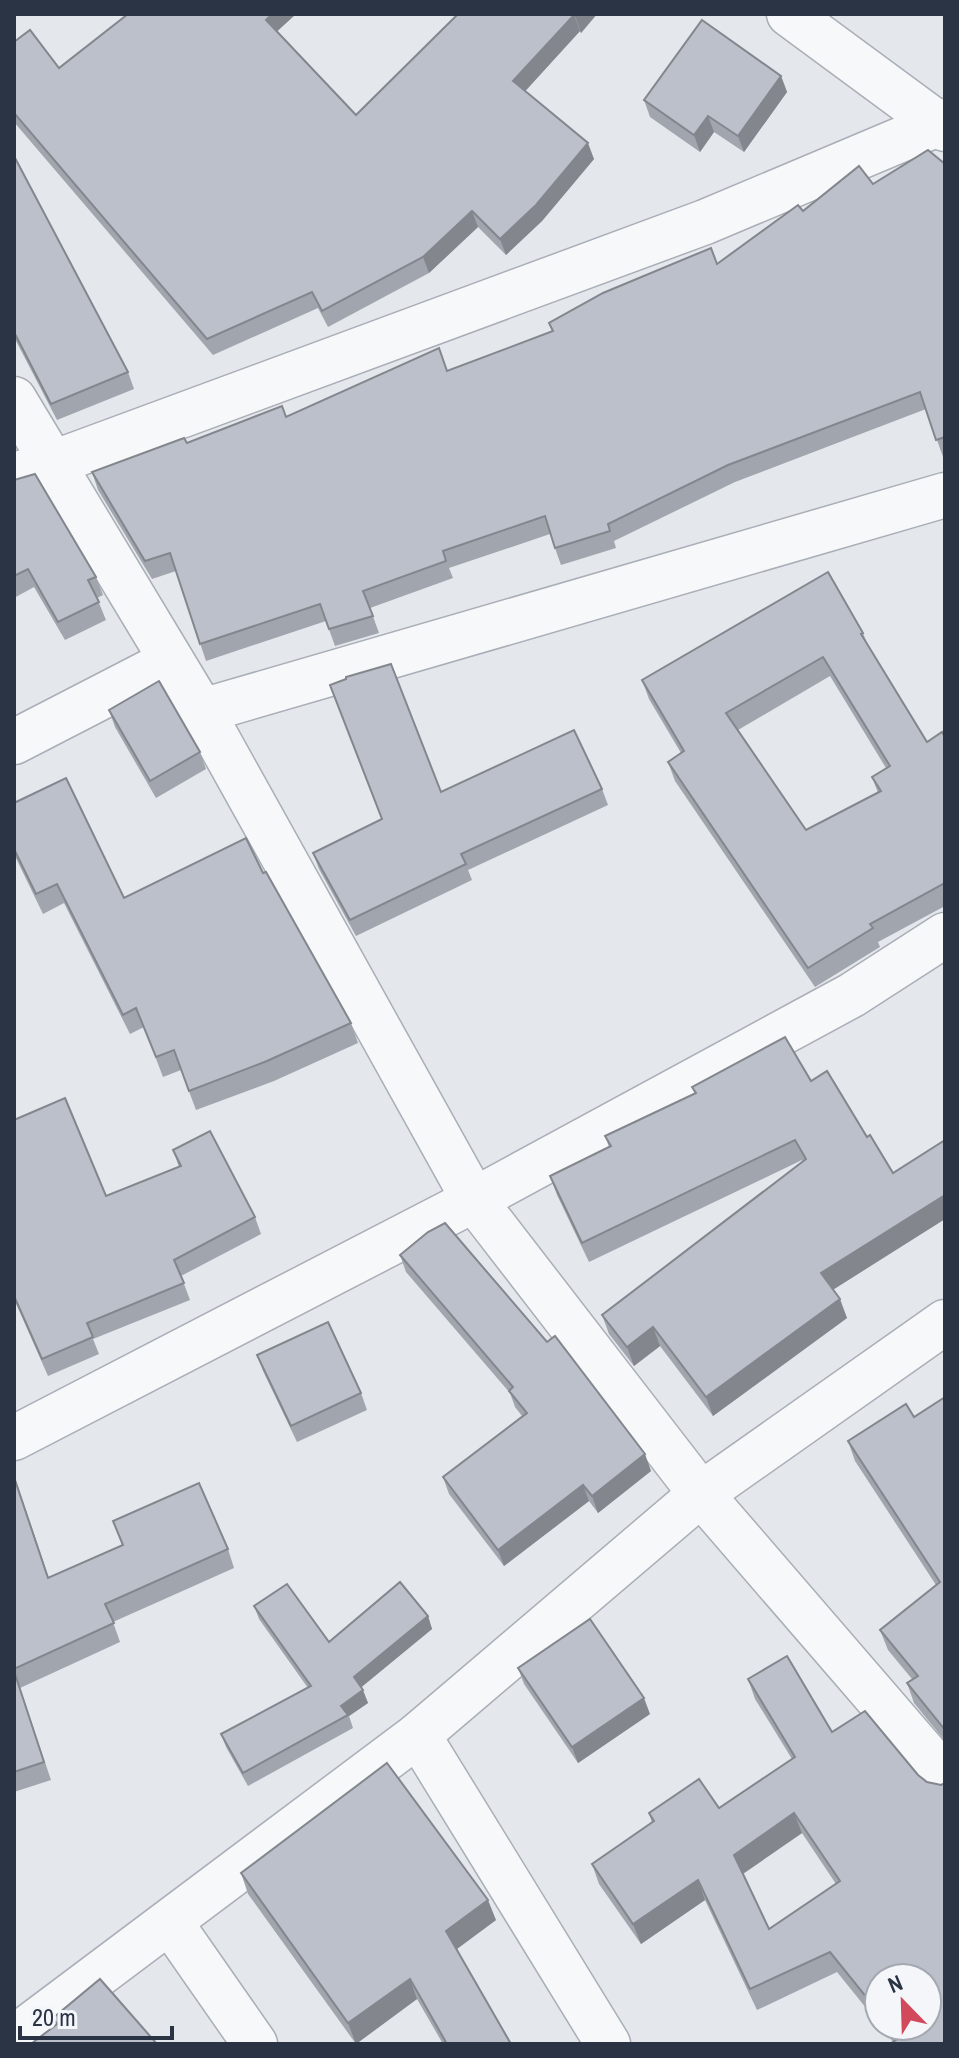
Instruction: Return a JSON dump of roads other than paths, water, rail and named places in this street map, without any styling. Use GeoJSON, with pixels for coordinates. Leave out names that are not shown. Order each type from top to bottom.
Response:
{"type":"FeatureCollection","features":[{"type":"Feature","properties":{"kind":"street"},"geometry":{"type":"LineString","coordinates":[[789,14],[943,125]]}},
{"type":"Feature","properties":{"kind":"street"},"geometry":{"type":"LineString","coordinates":[[34,469],[705,222],[943,125]]}},
{"type":"Feature","properties":{"kind":"street"},"geometry":{"type":"LineString","coordinates":[[14,399],[34,469],[171,661],[202,711],[474,1200],[701,1494],[945,1780]]}},
{"type":"Feature","properties":{"kind":"street"},"geometry":{"type":"LineString","coordinates":[[202,711],[945,495]]}},
{"type":"Feature","properties":{"kind":"street"},"geometry":{"type":"LineString","coordinates":[[14,742],[171,661]]}},
{"type":"Feature","properties":{"kind":"street"},"geometry":{"type":"LineString","coordinates":[[14,1438],[474,1200],[852,995],[945,935]]}},
{"type":"Feature","properties":{"kind":"street"},"geometry":{"type":"LineString","coordinates":[[14,2038],[418,1735],[701,1494],[945,1322]]}},
{"type":"Feature","properties":{"kind":"street"},"geometry":{"type":"LineString","coordinates":[[418,1735],[608,2044]]}},
{"type":"Feature","properties":{"kind":"street"},"geometry":{"type":"LineString","coordinates":[[170,1922],[255,2044]]}}]}
